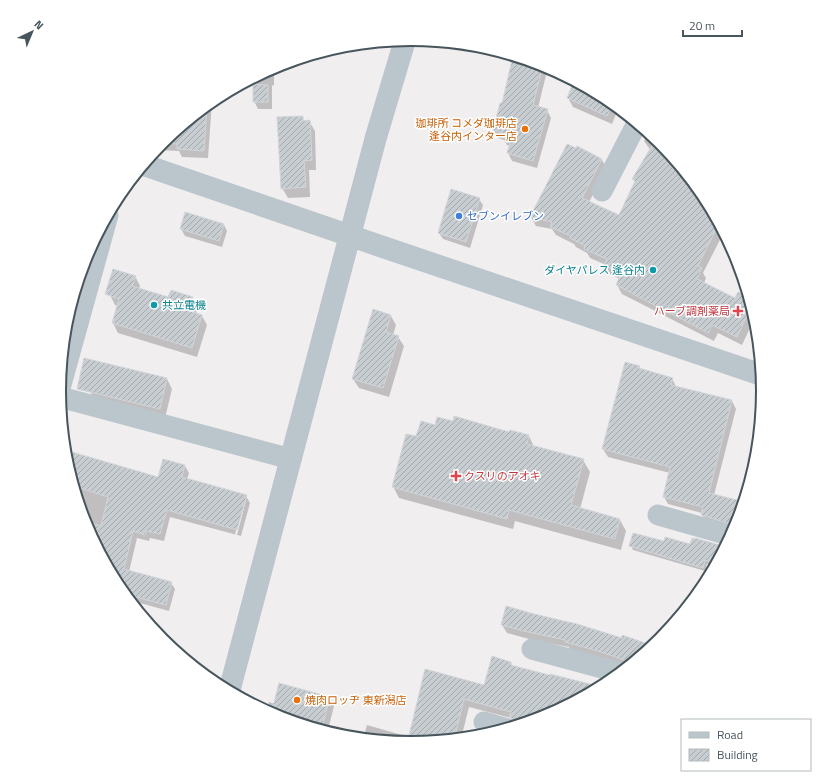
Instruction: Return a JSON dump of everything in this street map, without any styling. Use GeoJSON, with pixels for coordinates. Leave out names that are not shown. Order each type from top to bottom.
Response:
{"type":"FeatureCollection","features":[{"type":"Feature","properties":{"kind":"street"},"geometry":{"type":"LineString","coordinates":[[231,686],[376,137],[403,46]]}},
{"type":"Feature","properties":{"kind":"street"},"geometry":{"type":"LineString","coordinates":[[602,191],[634,128]]}},
{"type":"Feature","properties":{"kind":"street"},"geometry":{"type":"LineString","coordinates":[[149,167],[756,373]]}},
{"type":"Feature","properties":{"kind":"street"},"geometry":{"type":"LineString","coordinates":[[68,360],[101,242]]}},
{"type":"Feature","properties":{"kind":"street"},"geometry":{"type":"LineString","coordinates":[[66,399],[291,459]]}},
{"type":"Feature","properties":{"kind":"street"},"geometry":{"type":"LineString","coordinates":[[658,515],[726,534]]}},
{"type":"Feature","properties":{"kind":"street"},"geometry":{"type":"LineString","coordinates":[[532,649],[614,671]]}},
{"type":"Feature","properties":{"kind":"street"},"geometry":{"type":"LineString","coordinates":[[484,722],[497,726]]}},
{"type":"Feature","properties":{"kind":"building"},"geometry":{"type":"Polygon","coordinates":[[[512,61],[541,71],[533,105],[548,109],[533,161],[507,153],[511,140],[502,137],[503,133],[493,130],[500,103],[502,103],[512,61]]]}},
{"type":"Feature","properties":{"kind":"building"},"geometry":{"type":"Polygon","coordinates":[[[253,85],[268,85],[268,102],[253,102],[253,85]]]}},
{"type":"Feature","properties":{"kind":"building"},"geometry":{"type":"Polygon","coordinates":[[[572,86],[610,109],[607,116],[567,98],[572,86]]]}},
{"type":"Feature","properties":{"kind":"building"},"geometry":{"type":"Polygon","coordinates":[[[206,113],[204,151],[177,149],[177,144],[171,144],[206,113]]]}},
{"type":"Feature","properties":{"kind":"building"},"geometry":{"type":"Polygon","coordinates":[[[303,116],[303,121],[310,120],[312,160],[304,161],[306,187],[281,189],[277,117],[303,116]]]}},
{"type":"Feature","properties":{"kind":"building"},"geometry":{"type":"Polygon","coordinates":[[[567,144],[576,148],[577,146],[602,159],[582,198],[619,215],[635,181],[632,179],[653,144],[673,166],[672,168],[677,171],[686,181],[699,200],[716,229],[698,266],[702,268],[697,279],[735,298],[738,292],[743,294],[748,314],[737,337],[712,325],[708,333],[616,285],[621,274],[604,265],[607,259],[584,249],[585,246],[570,238],[571,236],[550,227],[552,222],[530,217],[567,144]]]}},
{"type":"Feature","properties":{"kind":"building","name":"セブンイレブン"},"geometry":{"type":"Polygon","coordinates":[[[451,189],[480,198],[466,242],[438,233],[451,189]]]}},
{"type":"Feature","properties":{"kind":"building"},"geometry":{"type":"Polygon","coordinates":[[[185,212],[224,224],[219,241],[180,229],[185,212]]]}},
{"type":"Feature","properties":{"kind":"building","name":"共立電機"},"geometry":{"type":"Polygon","coordinates":[[[113,269],[136,276],[132,286],[168,297],[171,290],[193,297],[189,311],[202,315],[192,348],[112,323],[119,299],[105,294],[113,269]]]}},
{"type":"Feature","properties":{"kind":"building"},"geometry":{"type":"Polygon","coordinates":[[[373,309],[391,315],[386,332],[399,336],[383,388],[352,379],[373,309]]]}},
{"type":"Feature","properties":{"kind":"building"},"geometry":{"type":"Polygon","coordinates":[[[84,358],[167,378],[160,409],[77,389],[84,358]]]}},
{"type":"Feature","properties":{"kind":"building"},"geometry":{"type":"Polygon","coordinates":[[[625,362],[640,366],[639,368],[673,378],[671,385],[732,400],[709,493],[740,501],[731,524],[701,515],[703,507],[663,497],[670,467],[602,449],[625,362]]]}},
{"type":"Feature","properties":{"kind":"building","name":"クスリのアオキ"},"geometry":{"type":"Polygon","coordinates":[[[454,416],[509,432],[510,430],[529,435],[527,444],[584,459],[571,505],[620,519],[615,539],[509,510],[507,519],[392,487],[406,434],[416,436],[421,421],[435,425],[437,417],[453,421],[454,416]]]}},
{"type":"Feature","properties":{"kind":"building"},"geometry":{"type":"Polygon","coordinates":[[[72,452],[158,477],[163,459],[185,465],[182,477],[247,495],[237,530],[167,510],[160,534],[146,531],[145,535],[133,531],[124,569],[172,582],[166,605],[133,596],[112,564],[92,523],[101,526],[108,497],[80,488],[72,452]]]}},
{"type":"Feature","properties":{"kind":"building"},"geometry":{"type":"Polygon","coordinates":[[[633,533],[664,541],[665,537],[690,544],[692,538],[695,538],[720,545],[712,562],[705,560],[703,568],[629,546],[633,533]]]}},
{"type":"Feature","properties":{"kind":"building"},"geometry":{"type":"Polygon","coordinates":[[[506,606],[577,624],[622,638],[622,635],[647,644],[628,661],[565,642],[565,640],[501,625],[506,606]]]}},
{"type":"Feature","properties":{"kind":"building"},"geometry":{"type":"Polygon","coordinates":[[[492,656],[511,662],[511,665],[594,685],[544,711],[517,721],[509,717],[511,712],[464,699],[455,734],[409,737],[425,669],[484,685],[492,656]]]}},
{"type":"Feature","properties":{"kind":"building"},"geometry":{"type":"Polygon","coordinates":[[[279,683],[330,697],[323,725],[300,719],[273,708],[279,683]]]}},
{"type":"Feature","properties":{"kind":"place","name":"珈琲所 コメダ珈琲店 逢谷内インター店"},"geometry":{"type":"Point","coordinates":[525,129]}},
{"type":"Feature","properties":{"kind":"place","name":"セブンイレブン"},"geometry":{"type":"Point","coordinates":[459,216]}},
{"type":"Feature","properties":{"kind":"place","name":"ダイヤパレス 逢谷内"},"geometry":{"type":"Point","coordinates":[653,270]}},
{"type":"Feature","properties":{"kind":"place","name":"共立電機"},"geometry":{"type":"Point","coordinates":[154,305]}},
{"type":"Feature","properties":{"kind":"place","name":"ハーブ調剤薬局"},"geometry":{"type":"Point","coordinates":[738,311]}},
{"type":"Feature","properties":{"kind":"place","name":"クスリのアオキ"},"geometry":{"type":"Point","coordinates":[456,476]}},
{"type":"Feature","properties":{"kind":"place","name":"焼肉ロッヂ 東新潟店"},"geometry":{"type":"Point","coordinates":[297,700]}}]}
